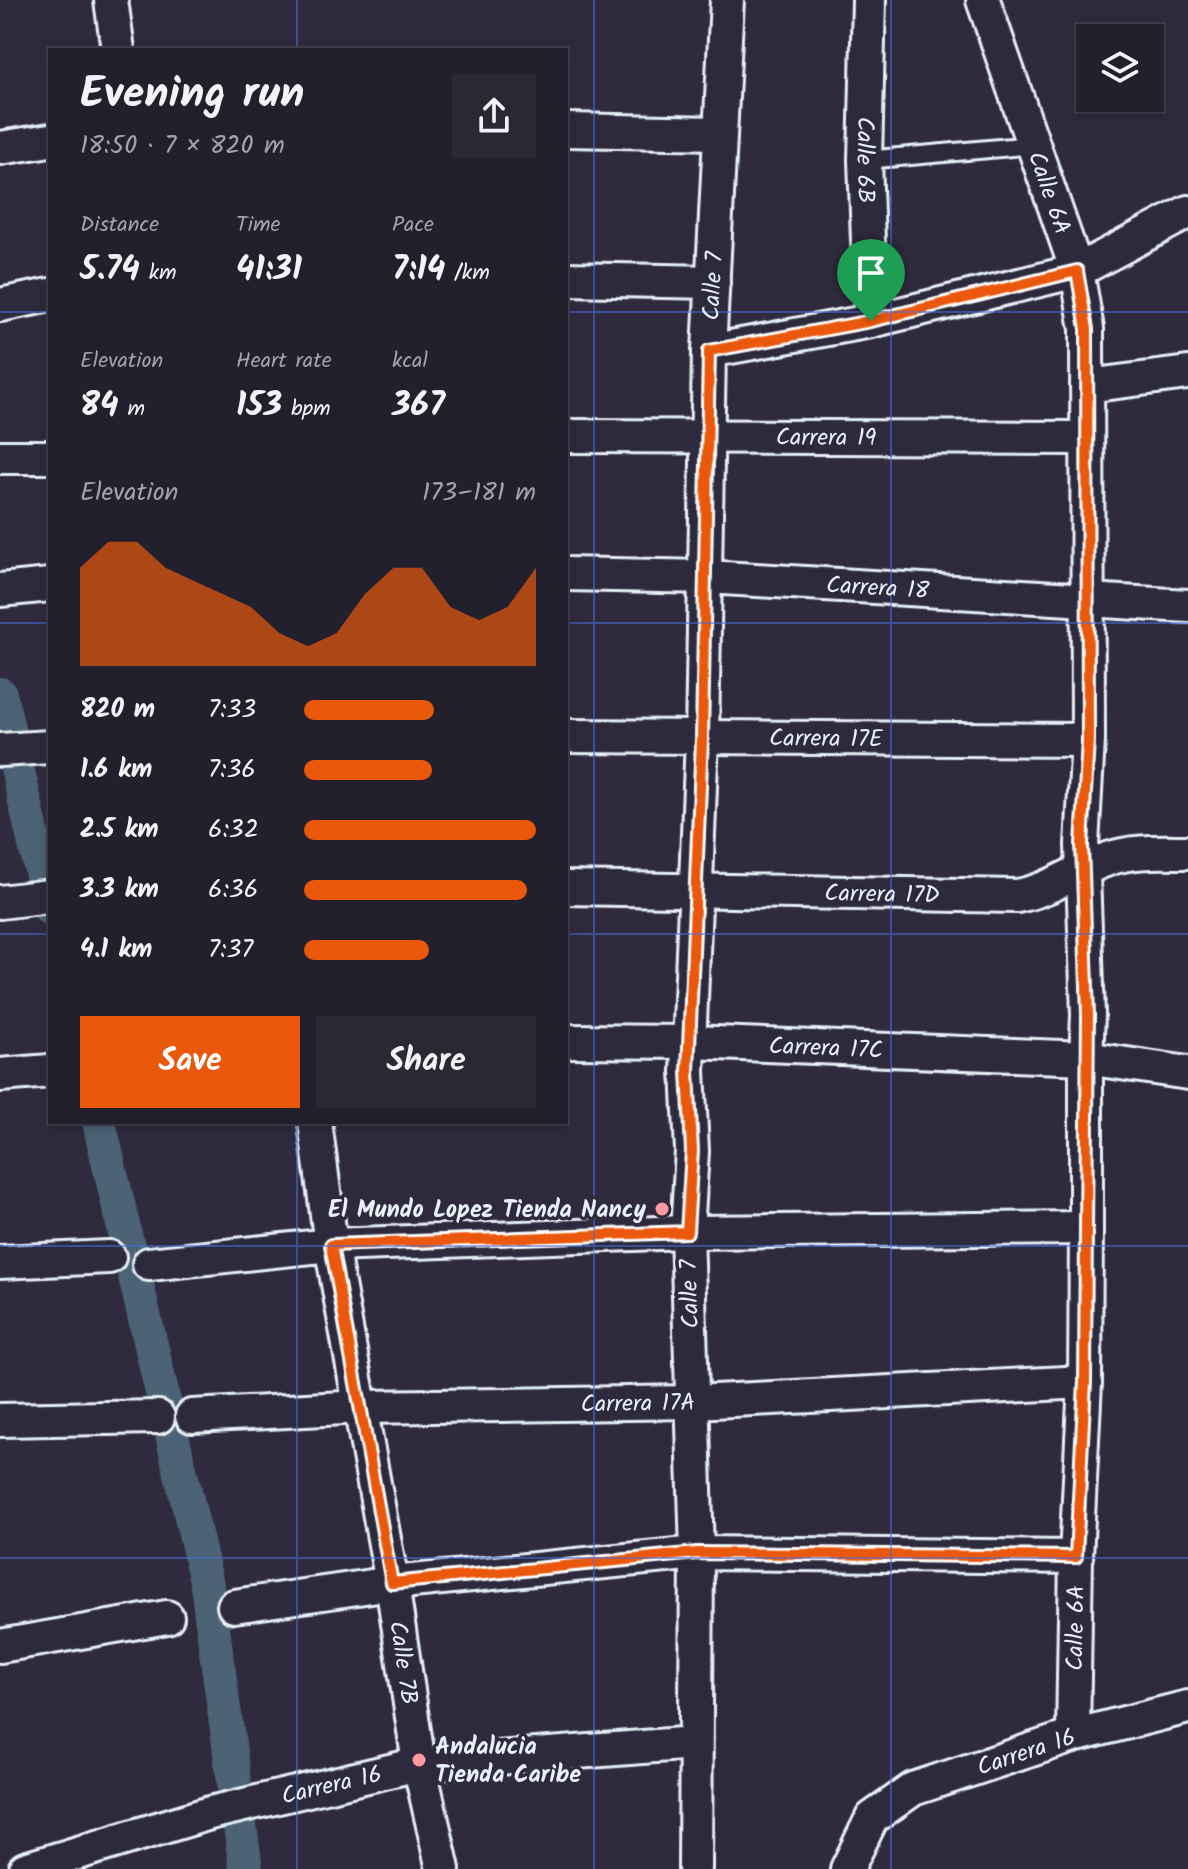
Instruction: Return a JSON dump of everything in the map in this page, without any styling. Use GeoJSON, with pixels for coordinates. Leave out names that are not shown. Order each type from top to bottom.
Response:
{"type":"FeatureCollection","features":[{"type":"Feature","properties":{"kind":"street"},"geometry":{"type":"LineString","coordinates":[[111,0],[118,48]]}},
{"type":"Feature","properties":{"kind":"street","name":"Calle 7"},"geometry":{"type":"LineString","coordinates":[[695,1869],[697,1553],[687,1232],[692,1151],[688,1071],[702,739],[709,351],[727,0]]}},
{"type":"Feature","properties":{"kind":"street","name":"Calle 6B"},"geometry":{"type":"LineString","coordinates":[[869,0],[865,160],[871,321]]}},
{"type":"Feature","properties":{"kind":"street","name":"Calle 6A"},"geometry":{"type":"LineString","coordinates":[[983,0],[1077,271],[1087,329],[1088,740],[1083,870],[1088,1015],[1085,1382],[1076,1557],[1073,1736]]}},
{"type":"Feature","properties":{"kind":"street"},"geometry":{"type":"LineString","coordinates":[[568,130],[720,133]]}},
{"type":"Feature","properties":{"kind":"street"},"geometry":{"type":"LineString","coordinates":[[0,148],[48,140]]}},
{"type":"Feature","properties":{"kind":"street"},"geometry":{"type":"LineString","coordinates":[[709,351],[871,321],[1077,271],[1188,212]]}},
{"type":"Feature","properties":{"kind":"street"},"geometry":{"type":"LineString","coordinates":[[568,279],[713,282]]}},
{"type":"Feature","properties":{"kind":"street"},"geometry":{"type":"LineString","coordinates":[[0,305],[48,295]]}},
{"type":"Feature","properties":{"kind":"street"},"geometry":{"type":"LineString","coordinates":[[1087,386],[1188,373]]}},
{"type":"Feature","properties":{"kind":"street","name":"Carrera 19"},"geometry":{"type":"LineString","coordinates":[[568,436],[1086,438]]}},
{"type":"Feature","properties":{"kind":"street"},"geometry":{"type":"LineString","coordinates":[[0,457],[48,457]]}},
{"type":"Feature","properties":{"kind":"street","name":"Carrera 18"},"geometry":{"type":"LineString","coordinates":[[568,574],[706,577],[1188,606]]}},
{"type":"Feature","properties":{"kind":"street"},"geometry":{"type":"LineString","coordinates":[[0,590],[48,585]]}},
{"type":"Feature","properties":{"kind":"street","name":"Carrera 17E"},"geometry":{"type":"LineString","coordinates":[[568,736],[1088,740]]}},
{"type":"Feature","properties":{"kind":"street","name":"Carrera 17D"},"geometry":{"type":"LineString","coordinates":[[568,888],[1017,896],[1038,892],[1110,858],[1133,853],[1188,852]]}},
{"type":"Feature","properties":{"kind":"street","name":"Carrera 17C"},"geometry":{"type":"LineString","coordinates":[[568,1041],[691,1042],[1086,1058],[1188,1073]]}},
{"type":"Feature","properties":{"kind":"street"},"geometry":{"type":"LineString","coordinates":[[0,1075],[48,1071]]}},
{"type":"Feature","properties":{"kind":"street","name":"Calle 7B"},"geometry":{"type":"LineString","coordinates":[[315,1124],[331,1245],[392,1583],[419,1764],[443,1869]]}},
{"type":"Feature","properties":{"kind":"street"},"geometry":{"type":"LineString","coordinates":[[149,1264],[331,1245],[687,1232],[1086,1228]]}},
{"type":"Feature","properties":{"kind":"street"},"geometry":{"type":"LineString","coordinates":[[0,1262],[109,1257]]}},
{"type":"Feature","properties":{"kind":"street","name":"Carrera 17A"},"geometry":{"type":"LineString","coordinates":[[192,1416],[362,1407],[693,1402],[1085,1382]]}},
{"type":"Feature","properties":{"kind":"street"},"geometry":{"type":"LineString","coordinates":[[0,1420],[158,1417]]}},
{"type":"Feature","properties":{"kind":"street"},"geometry":{"type":"LineString","coordinates":[[234,1606],[392,1583],[697,1553],[1076,1557]]}},
{"type":"Feature","properties":{"kind":"street"},"geometry":{"type":"LineString","coordinates":[[0,1646],[167,1617]]}},
{"type":"Feature","properties":{"kind":"street","name":"Carrera 16"},"geometry":{"type":"LineString","coordinates":[[847,1869],[872,1818],[913,1789],[1073,1736],[1188,1707]]}},
{"type":"Feature","properties":{"kind":"street","name":"Carrera 16"},"geometry":{"type":"LineString","coordinates":[[25,1869],[210,1813],[419,1764],[695,1743]]}},
{"type":"Feature","properties":{"kind":"lane"},"geometry":{"type":"LineString","coordinates":[[865,160],[1034,145]]}},
{"type":"Feature","properties":{"kind":"waterway"},"geometry":{"type":"LineString","coordinates":[[0,694],[48,900]]}},
{"type":"Feature","properties":{"kind":"waterway"},"geometry":{"type":"LineString","coordinates":[[99,1124],[207,1585],[246,1869]]}},
{"type":"Feature","properties":{"kind":"place","name":"El Mundo Lopez Tienda Nancy"},"geometry":{"type":"Point","coordinates":[662,1209]}},
{"type":"Feature","properties":{"kind":"place","name":"Andalucia Tienda Caribe"},"geometry":{"type":"Point","coordinates":[419,1760]}},
{"type":"Feature","properties":{"kind":"route"},"geometry":{"type":"LineString","coordinates":[[1077,271],[1087,329],[1088,740],[1082,845],[1088,1015],[1085,1382],[1076,1557],[697,1553],[392,1583],[331,1245],[687,1232],[692,1151],[688,1071],[702,739],[709,351],[871,321],[1077,271]]}}]}
